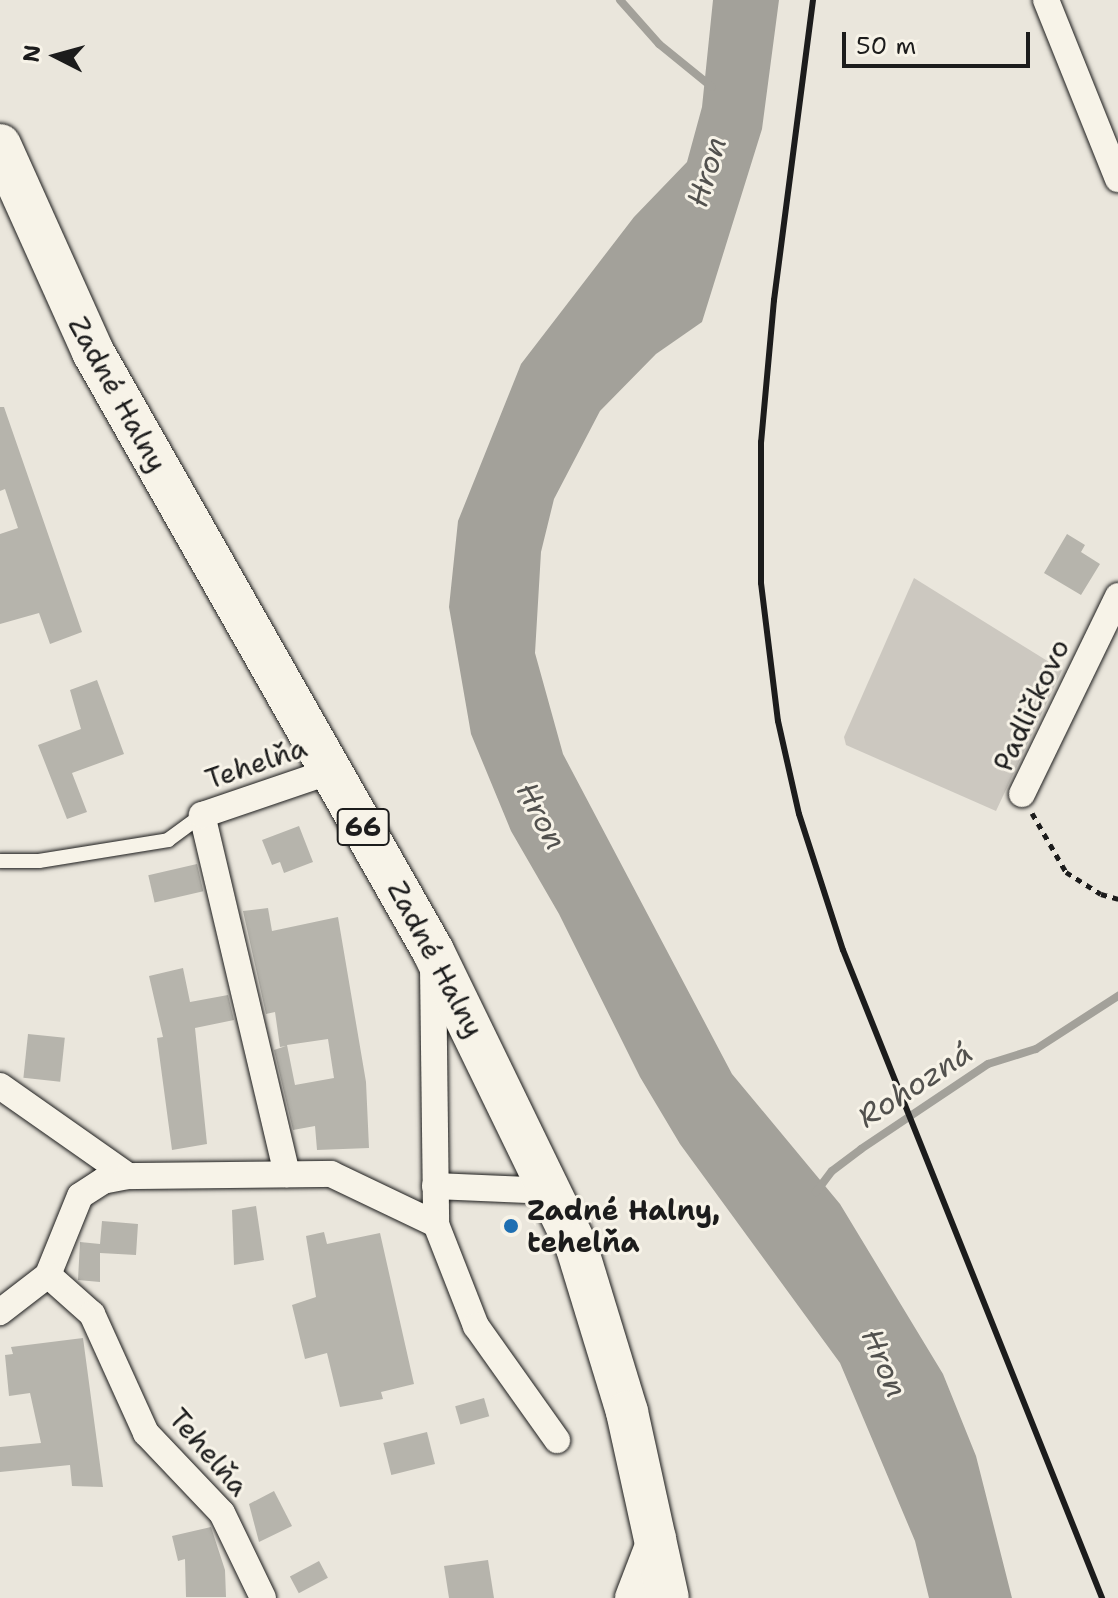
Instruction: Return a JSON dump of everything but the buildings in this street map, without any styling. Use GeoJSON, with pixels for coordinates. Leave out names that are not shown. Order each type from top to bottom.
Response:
{"type":"FeatureCollection","features":[{"type":"Feature","properties":{"kind":"main road","name":"Zadné Halny"},"geometry":{"type":"LineString","coordinates":[[0,145],[93,352],[433,951],[576,1245],[610,1350],[657,1538],[668,1598]]}},
{"type":"Feature","properties":{"kind":"street"},"geometry":{"type":"LineString","coordinates":[[1046,0],[1118,179]]}},
{"type":"Feature","properties":{"kind":"street","name":"Padličkovo"},"geometry":{"type":"LineString","coordinates":[[1022,794],[1118,596]]}},
{"type":"Feature","properties":{"kind":"street","name":"Tehelňa"},"geometry":{"type":"LineString","coordinates":[[287,1174],[202,815],[331,771]]}},
{"type":"Feature","properties":{"kind":"street"},"geometry":{"type":"LineString","coordinates":[[433,951],[436,1224],[476,1326],[557,1440]]}},
{"type":"Feature","properties":{"kind":"street"},"geometry":{"type":"LineString","coordinates":[[0,1086],[128,1176]]}},
{"type":"Feature","properties":{"kind":"street"},"geometry":{"type":"LineString","coordinates":[[0,1312],[48,1275],[80,1196],[103,1181],[128,1176],[331,1174],[436,1224]]}},
{"type":"Feature","properties":{"kind":"street"},"geometry":{"type":"LineString","coordinates":[[435,1186],[551,1191]]}},
{"type":"Feature","properties":{"kind":"street","name":"Tehelňa"},"geometry":{"type":"LineString","coordinates":[[48,1275],[92,1314],[146,1433],[222,1513],[263,1598]]}},
{"type":"Feature","properties":{"kind":"street"},"geometry":{"type":"LineString","coordinates":[[634,1598],[657,1538]]}},
{"type":"Feature","properties":{"kind":"lane","name":"Tehelňa"},"geometry":{"type":"LineString","coordinates":[[0,861],[39,861],[168,840],[202,815]]}},
{"type":"Feature","properties":{"kind":"path","name":"Padličkovo"},"geometry":{"type":"LineString","coordinates":[[1022,794],[1066,872],[1101,894],[1118,899]]}},
{"type":"Feature","properties":{"kind":"shaded area"},"geometry":{"type":"Polygon","coordinates":[[[914,578],[1062,670],[996,811],[846,745],[844,737],[914,578]]]}},
{"type":"Feature","properties":{"kind":"water","name":"Hron"},"geometry":{"type":"Polygon","coordinates":[[[713,0],[779,0],[762,129],[702,322],[656,354],[600,411],[554,499],[541,552],[535,653],[563,754],[732,1074],[840,1204],[943,1374],[976,1456],[1012,1598],[929,1598],[915,1541],[840,1363],[680,1144],[640,1077],[559,914],[511,831],[471,734],[449,607],[458,521],[521,364],[634,217],[687,162],[702,107],[713,0]]]}},
{"type":"Feature","properties":{"kind":"waterway"},"geometry":{"type":"LineString","coordinates":[[620,0],[659,44],[712,87]]}},
{"type":"Feature","properties":{"kind":"waterway","name":"Rohozná"},"geometry":{"type":"LineString","coordinates":[[816,1192],[832,1171],[861,1149],[988,1064],[1036,1049],[1118,996]]}},
{"type":"Feature","properties":{"kind":"railway"},"geometry":{"type":"LineString","coordinates":[[813,0],[774,300],[761,442],[761,583],[778,721],[799,814],[843,950],[1102,1598]]}},
{"type":"Feature","properties":{"kind":"place","name":"Zadné Halny, tehelňa"},"geometry":{"type":"Point","coordinates":[511,1226]}}]}
